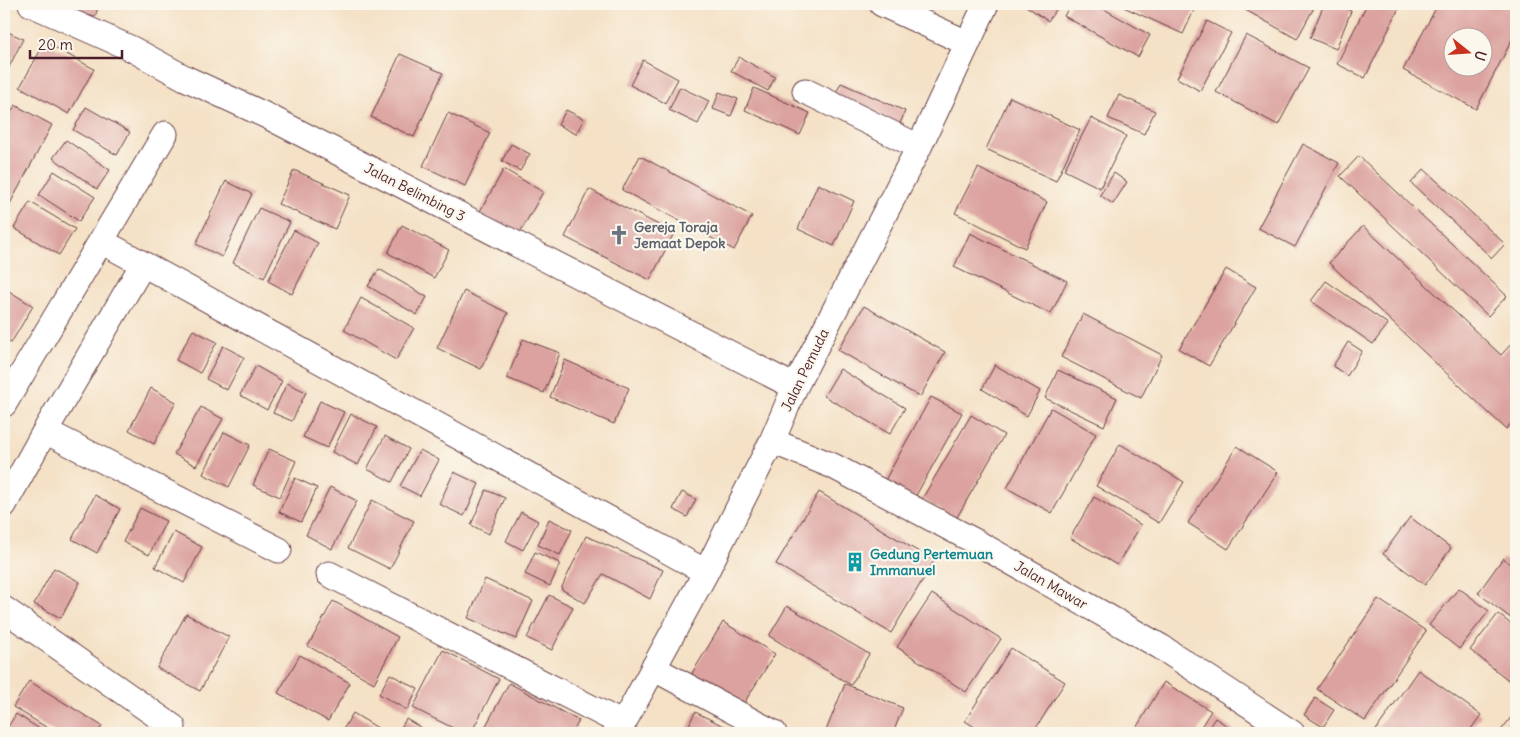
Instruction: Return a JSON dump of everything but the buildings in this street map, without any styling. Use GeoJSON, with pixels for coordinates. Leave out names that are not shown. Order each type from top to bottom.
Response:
{"type":"FeatureCollection","features":[{"type":"Feature","properties":{"kind":"street","name":"Jalan Belimbing 3"},"geometry":{"type":"LineString","coordinates":[[31,4],[132,49],[184,78],[266,116],[795,387]]}},
{"type":"Feature","properties":{"kind":"street"},"geometry":{"type":"LineString","coordinates":[[882,4],[967,43]]}},
{"type":"Feature","properties":{"kind":"street","name":"Jalan Pemuda"},"geometry":{"type":"LineString","coordinates":[[620,728],[706,572],[772,441],[795,387],[919,147],[986,4]]}},
{"type":"Feature","properties":{"kind":"street"},"geometry":{"type":"LineString","coordinates":[[805,91],[919,147]]}},
{"type":"Feature","properties":{"kind":"street"},"geometry":{"type":"LineString","coordinates":[[4,404],[11,377],[101,241],[165,134]]}},
{"type":"Feature","properties":{"kind":"street"},"geometry":{"type":"LineString","coordinates":[[101,241],[706,572]]}},
{"type":"Feature","properties":{"kind":"street"},"geometry":{"type":"LineString","coordinates":[[4,506],[45,431],[143,264]]}},
{"type":"Feature","properties":{"kind":"street"},"geometry":{"type":"LineString","coordinates":[[45,431],[279,550]]}},
{"type":"Feature","properties":{"kind":"street","name":"Jalan Mawar"},"geometry":{"type":"LineString","coordinates":[[772,441],[832,466],[984,547],[1161,647],[1288,732]]}},
{"type":"Feature","properties":{"kind":"street"},"geometry":{"type":"LineString","coordinates":[[329,574],[620,728]]}},
{"type":"Feature","properties":{"kind":"street"},"geometry":{"type":"LineString","coordinates":[[4,609],[173,727]]}},
{"type":"Feature","properties":{"kind":"street"},"geometry":{"type":"LineString","coordinates":[[653,668],[774,733]]}},
{"type":"Feature","properties":{"kind":"place","name":"Gereja Toraja Jemaat Depok"},"geometry":{"type":"Point","coordinates":[619,235]}},
{"type":"Feature","properties":{"kind":"place","name":"Gedung Pertemuan Immanuel"},"geometry":{"type":"Point","coordinates":[855,562]}}]}
